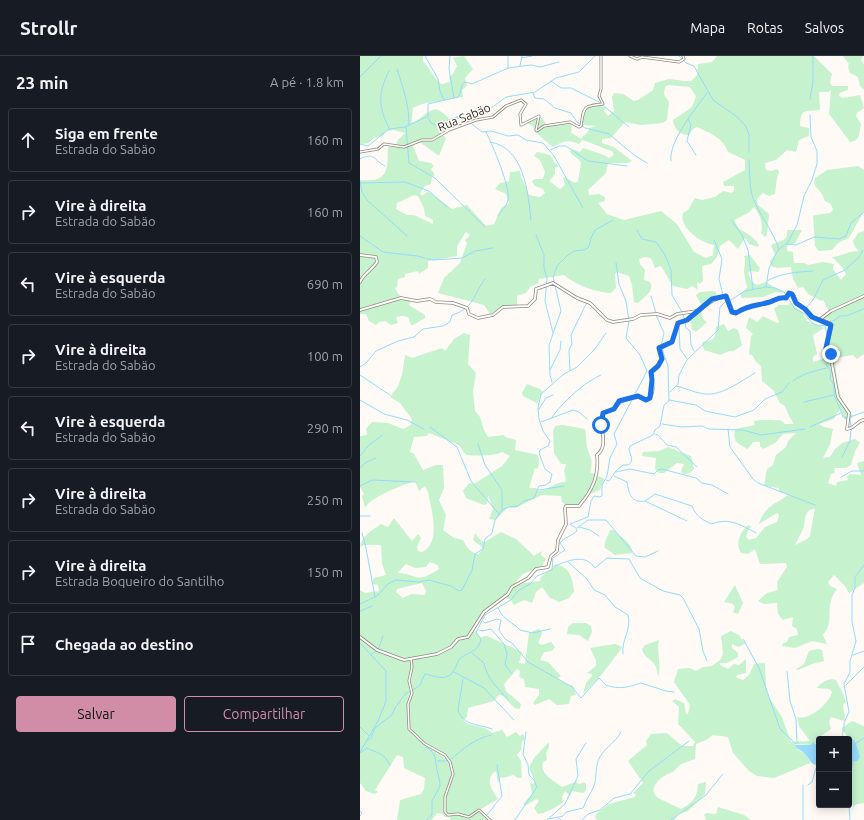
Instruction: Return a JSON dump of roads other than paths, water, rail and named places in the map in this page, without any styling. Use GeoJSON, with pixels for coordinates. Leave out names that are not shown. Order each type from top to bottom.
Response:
{"type":"FeatureCollection","features":[{"type":"Feature","properties":{"kind":"street","name":"Rua Sabäo"},"geometry":{"type":"LineString","coordinates":[[360,152],[378,150],[384,144],[404,147],[422,140],[432,140],[449,130],[476,120],[493,117],[506,106],[521,100],[526,104],[520,114],[520,124],[524,124],[539,116],[537,131],[544,126],[570,122],[579,127],[581,126],[581,116],[584,110],[594,104],[603,104],[599,96],[601,90],[601,56]]}},
{"type":"Feature","properties":{"kind":"street"},"geometry":{"type":"LineString","coordinates":[[630,56],[636,59],[642,57],[680,62],[684,59],[683,56]]}},
{"type":"Feature","properties":{"kind":"street"},"geometry":{"type":"LineString","coordinates":[[360,255],[376,257],[377,262],[374,267],[363,275],[360,282]]}},
{"type":"Feature","properties":{"kind":"street"},"geometry":{"type":"LineString","coordinates":[[360,310],[401,298],[417,301],[430,299],[436,302],[453,303],[466,308],[470,315],[478,318],[493,315],[503,307],[528,306],[535,299],[536,288],[553,283],[577,298],[590,303],[607,320],[613,322],[633,319],[641,315],[657,314],[670,318],[677,314],[704,308],[712,299],[724,296],[727,297],[732,312],[736,313],[748,306],[770,302],[778,298],[786,298],[791,293],[797,304],[805,309],[812,317],[829,323],[831,326],[826,348],[833,356],[832,364],[839,399],[849,413],[847,429],[850,429],[861,420],[864,420]]}},
{"type":"Feature","properties":{"kind":"street"},"geometry":{"type":"LineString","coordinates":[[819,320],[831,311],[864,296]]}},
{"type":"Feature","properties":{"kind":"street"},"geometry":{"type":"LineString","coordinates":[[360,637],[377,650],[402,660],[437,654],[451,647],[458,639],[468,637],[484,612],[508,594],[512,587],[528,578],[536,569],[548,567],[551,556],[557,551],[558,540],[566,524],[566,506],[579,506],[591,490],[598,468],[597,455],[603,447],[601,417],[604,412],[614,409],[622,400],[638,396],[646,400],[650,398],[652,380],[651,372],[658,366],[662,359],[659,348],[672,342],[678,323],[687,320],[698,310]]}},
{"type":"Feature","properties":{"kind":"street"},"geometry":{"type":"LineString","coordinates":[[411,659],[412,667],[409,681],[412,694],[408,704],[409,727],[425,744],[446,756],[450,762],[453,774],[445,797],[445,812],[448,815],[460,814],[469,817],[479,810],[490,820]]}},
{"type":"Feature","properties":{"kind":"water"},"geometry":{"type":"Polygon","coordinates":[[[852,738],[856,743],[860,757],[857,761],[852,762],[852,738]]]}},
{"type":"Feature","properties":{"kind":"water"},"geometry":{"type":"Polygon","coordinates":[[[813,742],[816,744],[815,765],[810,761],[804,752],[795,745],[811,745],[813,742]]]}},
{"type":"Feature","properties":{"kind":"waterway"},"geometry":{"type":"LineString","coordinates":[[360,77],[381,56]]}},
{"type":"Feature","properties":{"kind":"waterway"},"geometry":{"type":"LineString","coordinates":[[425,56],[438,79],[440,91],[444,100]]}},
{"type":"Feature","properties":{"kind":"waterway"},"geometry":{"type":"LineString","coordinates":[[450,56],[449,69],[454,98]]}},
{"type":"Feature","properties":{"kind":"waterway"},"geometry":{"type":"LineString","coordinates":[[508,56],[508,68]]}},
{"type":"Feature","properties":{"kind":"waterway"},"geometry":{"type":"LineString","coordinates":[[520,66],[522,56]]}},
{"type":"Feature","properties":{"kind":"waterway"},"geometry":{"type":"LineString","coordinates":[[522,58],[532,56]]}},
{"type":"Feature","properties":{"kind":"waterway"},"geometry":{"type":"LineString","coordinates":[[427,116],[431,123],[435,125],[465,114],[471,116],[482,115],[506,97],[535,92],[556,78],[579,72],[595,56]]}},
{"type":"Feature","properties":{"kind":"waterway"},"geometry":{"type":"LineString","coordinates":[[679,56],[686,63],[694,66],[713,100],[736,116],[745,125],[749,134],[749,152]]}},
{"type":"Feature","properties":{"kind":"waterway"},"geometry":{"type":"LineString","coordinates":[[810,99],[813,82],[813,56]]}},
{"type":"Feature","properties":{"kind":"waterway"},"geometry":{"type":"LineString","coordinates":[[428,116],[428,104],[458,97],[462,85],[465,82],[472,84],[508,68],[531,65],[540,67],[559,62]]}},
{"type":"Feature","properties":{"kind":"waterway"},"geometry":{"type":"LineString","coordinates":[[397,69],[407,103],[409,124]]}},
{"type":"Feature","properties":{"kind":"waterway"},"geometry":{"type":"LineString","coordinates":[[389,71],[381,93],[381,106],[389,128]]}},
{"type":"Feature","properties":{"kind":"waterway"},"geometry":{"type":"LineString","coordinates":[[551,81],[561,88],[571,88],[599,102],[629,127]]}},
{"type":"Feature","properties":{"kind":"waterway"},"geometry":{"type":"LineString","coordinates":[[533,93],[535,98],[544,99],[555,108],[571,113],[577,122],[585,128],[609,134],[634,155],[647,163]]}},
{"type":"Feature","properties":{"kind":"waterway"},"geometry":{"type":"LineString","coordinates":[[671,161],[671,153],[678,135],[707,93]]}},
{"type":"Feature","properties":{"kind":"waterway"},"geometry":{"type":"LineString","coordinates":[[766,287],[769,268],[778,250],[788,242],[797,225],[804,196],[812,180],[817,164],[817,151],[811,137],[810,115]]}},
{"type":"Feature","properties":{"kind":"waterway"},"geometry":{"type":"LineString","coordinates":[[360,144],[368,146],[389,129],[405,127],[426,117]]}},
{"type":"Feature","properties":{"kind":"waterway"},"geometry":{"type":"LineString","coordinates":[[457,118],[468,121],[482,132],[491,131],[508,136],[518,135],[526,140],[543,143],[554,156],[583,208]]}},
{"type":"Feature","properties":{"kind":"waterway"},"geometry":{"type":"LineString","coordinates":[[688,119],[691,125],[687,141],[696,155]]}},
{"type":"Feature","properties":{"kind":"waterway"},"geometry":{"type":"LineString","coordinates":[[406,127],[409,163],[435,178],[485,227]]}},
{"type":"Feature","properties":{"kind":"waterway"},"geometry":{"type":"LineString","coordinates":[[486,132],[507,186],[508,200],[498,216]]}},
{"type":"Feature","properties":{"kind":"waterway"},"geometry":{"type":"LineString","coordinates":[[490,142],[501,146],[510,152],[517,161],[526,184],[531,220]]}},
{"type":"Feature","properties":{"kind":"waterway"},"geometry":{"type":"LineString","coordinates":[[550,150],[559,146],[566,146],[588,161],[627,166]]}},
{"type":"Feature","properties":{"kind":"waterway"},"geometry":{"type":"LineString","coordinates":[[360,159],[372,156],[385,166]]}},
{"type":"Feature","properties":{"kind":"waterway"},"geometry":{"type":"LineString","coordinates":[[749,160],[750,184],[753,198],[779,249]]}},
{"type":"Feature","properties":{"kind":"waterway"},"geometry":{"type":"LineString","coordinates":[[360,181],[362,192],[367,200],[407,236]]}},
{"type":"Feature","properties":{"kind":"waterway"},"geometry":{"type":"LineString","coordinates":[[360,183],[405,182],[429,191],[447,207]]}},
{"type":"Feature","properties":{"kind":"waterway"},"geometry":{"type":"LineString","coordinates":[[787,244],[796,245],[814,237],[839,239],[846,236],[851,223],[864,212]]}},
{"type":"Feature","properties":{"kind":"waterway"},"geometry":{"type":"LineString","coordinates":[[552,382],[550,375],[549,345],[561,311],[553,277],[557,266],[574,251],[584,250],[589,247],[595,230],[613,220]]}},
{"type":"Feature","properties":{"kind":"waterway"},"geometry":{"type":"LineString","coordinates":[[731,220],[742,235],[748,250],[753,289]]}},
{"type":"Feature","properties":{"kind":"waterway"},"geometry":{"type":"LineString","coordinates":[[637,230],[642,239],[656,242],[665,255],[671,270],[672,295],[682,312]]}},
{"type":"Feature","properties":{"kind":"waterway"},"geometry":{"type":"LineString","coordinates":[[536,235],[544,255],[544,268],[547,278],[545,301],[553,333]]}},
{"type":"Feature","properties":{"kind":"waterway"},"geometry":{"type":"LineString","coordinates":[[360,236],[383,252],[417,256],[433,260],[462,258],[475,251],[493,248]]}},
{"type":"Feature","properties":{"kind":"waterway"},"geometry":{"type":"LineString","coordinates":[[714,240],[722,259],[719,279],[723,295],[727,295],[728,298]]}},
{"type":"Feature","properties":{"kind":"waterway"},"geometry":{"type":"LineString","coordinates":[[806,308],[813,300],[823,280],[845,270],[860,256],[863,250]]}},
{"type":"Feature","properties":{"kind":"waterway"},"geometry":{"type":"LineString","coordinates":[[616,263],[619,284],[626,301],[629,321],[626,338],[640,355],[647,371],[634,396]]}},
{"type":"Feature","properties":{"kind":"waterway"},"geometry":{"type":"LineString","coordinates":[[767,281],[772,278],[795,272],[813,271]]}},
{"type":"Feature","properties":{"kind":"waterway"},"geometry":{"type":"LineString","coordinates":[[360,367],[366,363],[376,351],[398,341],[414,337],[423,329],[443,326],[450,322],[452,315],[465,309],[469,305],[485,279]]}},
{"type":"Feature","properties":{"kind":"waterway"},"geometry":{"type":"LineString","coordinates":[[729,301],[745,291],[766,287],[775,288],[784,292],[795,309],[805,314],[812,323],[819,326],[829,325]]}},
{"type":"Feature","properties":{"kind":"waterway"},"geometry":{"type":"LineString","coordinates":[[651,296],[656,313]]}},
{"type":"Feature","properties":{"kind":"waterway"},"geometry":{"type":"LineString","coordinates":[[670,392],[678,384],[679,375],[687,360],[718,330],[720,307],[726,301]]}},
{"type":"Feature","properties":{"kind":"waterway"},"geometry":{"type":"LineString","coordinates":[[570,370],[569,350],[572,344],[571,335],[587,302]]}},
{"type":"Feature","properties":{"kind":"waterway"},"geometry":{"type":"LineString","coordinates":[[831,323],[840,316],[846,316],[864,309]]}},
{"type":"Feature","properties":{"kind":"waterway"},"geometry":{"type":"LineString","coordinates":[[606,480],[609,481],[616,471],[623,465],[628,465],[631,462],[630,446],[653,435],[655,430],[660,426],[664,405],[669,401],[668,366],[661,346],[664,333],[656,315]]}},
{"type":"Feature","properties":{"kind":"waterway"},"geometry":{"type":"LineString","coordinates":[[683,315],[685,320]]}},
{"type":"Feature","properties":{"kind":"waterway"},"geometry":{"type":"LineString","coordinates":[[685,322],[686,328],[690,331],[691,345],[694,351]]}},
{"type":"Feature","properties":{"kind":"waterway"},"geometry":{"type":"LineString","coordinates":[[825,326],[827,335],[824,349],[830,357],[826,365],[831,371],[830,379],[834,385],[835,398],[843,417],[848,418]]}},
{"type":"Feature","properties":{"kind":"waterway"},"geometry":{"type":"LineString","coordinates":[[679,327],[680,349],[687,359]]}},
{"type":"Feature","properties":{"kind":"waterway"},"geometry":{"type":"LineString","coordinates":[[360,604],[377,596],[388,584],[396,580],[418,582],[429,580],[451,586],[459,591],[462,590],[472,570],[475,554],[483,549],[485,539],[492,533],[495,520],[502,510],[509,507],[518,506],[524,501],[534,498],[539,486],[546,485],[550,482],[552,474],[545,469],[539,453],[540,450],[548,446],[550,441],[543,431],[539,419],[538,408],[541,394],[564,374],[577,367],[594,350],[606,333]]}},
{"type":"Feature","properties":{"kind":"waterway"},"geometry":{"type":"LineString","coordinates":[[550,370],[560,350],[561,341]]}},
{"type":"Feature","properties":{"kind":"waterway"},"geometry":{"type":"LineString","coordinates":[[793,381],[813,371],[827,368]]}},
{"type":"Feature","properties":{"kind":"waterway"},"geometry":{"type":"LineString","coordinates":[[676,386],[699,393],[713,394],[726,390],[755,373]]}},
{"type":"Feature","properties":{"kind":"waterway"},"geometry":{"type":"LineString","coordinates":[[360,375],[390,395]]}},
{"type":"Feature","properties":{"kind":"waterway"},"geometry":{"type":"LineString","coordinates":[[552,417],[574,393],[594,378],[601,375]]}},
{"type":"Feature","properties":{"kind":"waterway"},"geometry":{"type":"LineString","coordinates":[[669,400],[696,405],[705,411],[735,417],[754,410],[765,399],[782,392],[789,383]]}},
{"type":"Feature","properties":{"kind":"waterway"},"geometry":{"type":"LineString","coordinates":[[539,409],[546,398],[553,395]]}},
{"type":"Feature","properties":{"kind":"waterway"},"geometry":{"type":"LineString","coordinates":[[804,402],[834,395]]}},
{"type":"Feature","properties":{"kind":"waterway"},"geometry":{"type":"LineString","coordinates":[[576,528],[570,524],[588,517],[591,501],[594,496],[602,496],[602,485],[607,476],[610,458],[617,444],[614,434],[633,398]]}},
{"type":"Feature","properties":{"kind":"waterway"},"geometry":{"type":"LineString","coordinates":[[360,400],[384,414],[407,420],[424,429]]}},
{"type":"Feature","properties":{"kind":"waterway"},"geometry":{"type":"LineString","coordinates":[[541,422],[573,410],[579,412],[587,419]]}},
{"type":"Feature","properties":{"kind":"waterway"},"geometry":{"type":"LineString","coordinates":[[850,417],[864,412]]}},
{"type":"Feature","properties":{"kind":"waterway"},"geometry":{"type":"LineString","coordinates":[[810,427],[841,413]]}},
{"type":"Feature","properties":{"kind":"waterway"},"geometry":{"type":"LineString","coordinates":[[850,418],[851,426]]}},
{"type":"Feature","properties":{"kind":"waterway"},"geometry":{"type":"LineString","coordinates":[[662,424],[682,427],[702,426],[709,429],[743,430],[761,435],[805,429]]}},
{"type":"Feature","properties":{"kind":"waterway"},"geometry":{"type":"LineString","coordinates":[[430,427],[457,447],[471,481],[499,514]]}},
{"type":"Feature","properties":{"kind":"waterway"},"geometry":{"type":"LineString","coordinates":[[728,429],[730,447],[753,479],[758,483],[815,505]]}},
{"type":"Feature","properties":{"kind":"waterway"},"geometry":{"type":"LineString","coordinates":[[842,457],[850,441],[851,429]]}},
{"type":"Feature","properties":{"kind":"waterway"},"geometry":{"type":"LineString","coordinates":[[655,434],[658,435],[667,445],[676,447],[697,467]]}},
{"type":"Feature","properties":{"kind":"waterway"},"geometry":{"type":"LineString","coordinates":[[360,456],[369,445],[383,435]]}},
{"type":"Feature","properties":{"kind":"waterway"},"geometry":{"type":"LineString","coordinates":[[478,444],[485,465],[502,490],[502,509]]}},
{"type":"Feature","properties":{"kind":"waterway"},"geometry":{"type":"LineString","coordinates":[[360,468],[365,463],[376,458]]}},
{"type":"Feature","properties":{"kind":"waterway"},"geometry":{"type":"LineString","coordinates":[[616,472],[630,469],[654,474],[658,470],[662,469],[696,478],[702,483],[712,485],[728,494]]}},
{"type":"Feature","properties":{"kind":"waterway"},"geometry":{"type":"LineString","coordinates":[[841,477],[852,471],[864,471]]}},
{"type":"Feature","properties":{"kind":"waterway"},"geometry":{"type":"LineString","coordinates":[[614,476],[627,482],[630,494],[637,501],[645,501],[687,521]]}},
{"type":"Feature","properties":{"kind":"waterway"},"geometry":{"type":"LineString","coordinates":[[360,486],[372,480],[416,482]]}},
{"type":"Feature","properties":{"kind":"waterway"},"geometry":{"type":"LineString","coordinates":[[539,490],[564,486]]}},
{"type":"Feature","properties":{"kind":"waterway"},"geometry":{"type":"LineString","coordinates":[[645,501],[655,494],[692,506],[700,517],[712,524],[724,521],[735,523],[756,533]]}},
{"type":"Feature","properties":{"kind":"waterway"},"geometry":{"type":"LineString","coordinates":[[360,516],[370,516]]}},
{"type":"Feature","properties":{"kind":"waterway"},"geometry":{"type":"LineString","coordinates":[[577,528],[588,520],[606,520],[636,556],[645,557],[658,551]]}},
{"type":"Feature","properties":{"kind":"waterway"},"geometry":{"type":"LineString","coordinates":[[579,527],[590,530],[599,536]]}},
{"type":"Feature","properties":{"kind":"waterway"},"geometry":{"type":"LineString","coordinates":[[412,691],[420,685],[425,674],[441,678],[449,676],[459,660],[475,650],[480,644],[481,639],[476,632],[485,615],[511,600],[518,591],[530,584],[537,576],[552,570],[553,558],[565,550],[560,543],[577,531],[576,529]]}},
{"type":"Feature","properties":{"kind":"waterway"},"geometry":{"type":"LineString","coordinates":[[362,533],[375,597]]}},
{"type":"Feature","properties":{"kind":"waterway"},"geometry":{"type":"LineString","coordinates":[[554,566],[581,559],[591,563],[595,568],[607,558],[629,559],[640,578],[663,591],[680,595],[683,598],[699,629],[703,651],[707,661]]}},
{"type":"Feature","properties":{"kind":"waterway"},"geometry":{"type":"LineString","coordinates":[[568,562],[587,579],[594,590],[605,595],[615,607],[628,615],[629,625],[623,654]]}},
{"type":"Feature","properties":{"kind":"waterway"},"geometry":{"type":"LineString","coordinates":[[844,731],[844,723],[849,712],[844,684],[850,672],[850,661],[856,641],[852,622],[852,595],[855,588],[855,577],[864,565]]}},
{"type":"Feature","properties":{"kind":"waterway"},"geometry":{"type":"LineString","coordinates":[[360,611],[372,606]]}},
{"type":"Feature","properties":{"kind":"waterway"},"geometry":{"type":"LineString","coordinates":[[498,608],[505,618],[520,630],[533,633],[550,629]]}},
{"type":"Feature","properties":{"kind":"waterway"},"geometry":{"type":"LineString","coordinates":[[483,621],[485,623],[497,619],[501,620],[499,630],[505,639],[512,643],[528,662],[572,687],[581,698],[599,678],[606,685],[620,688],[641,683],[674,692]]}},
{"type":"Feature","properties":{"kind":"waterway"},"geometry":{"type":"LineString","coordinates":[[479,630],[482,631],[491,629],[504,644],[507,654],[505,665],[512,674]]}},
{"type":"Feature","properties":{"kind":"waterway"},"geometry":{"type":"LineString","coordinates":[[371,655],[378,650],[383,636]]}},
{"type":"Feature","properties":{"kind":"waterway"},"geometry":{"type":"LineString","coordinates":[[743,639],[759,668],[780,729],[796,744]]}},
{"type":"Feature","properties":{"kind":"waterway"},"geometry":{"type":"LineString","coordinates":[[360,643],[386,671],[386,701],[378,721],[360,752]]}},
{"type":"Feature","properties":{"kind":"waterway"},"geometry":{"type":"LineString","coordinates":[[853,655],[864,651]]}},
{"type":"Feature","properties":{"kind":"waterway"},"geometry":{"type":"LineString","coordinates":[[472,653],[484,663],[487,674],[508,700]]}},
{"type":"Feature","properties":{"kind":"waterway"},"geometry":{"type":"LineString","coordinates":[[846,685],[864,667]]}},
{"type":"Feature","properties":{"kind":"waterway"},"geometry":{"type":"LineString","coordinates":[[787,671],[790,701],[796,719],[797,743]]}},
{"type":"Feature","properties":{"kind":"waterway"},"geometry":{"type":"LineString","coordinates":[[454,672],[484,688],[514,720]]}},
{"type":"Feature","properties":{"kind":"waterway"},"geometry":{"type":"LineString","coordinates":[[463,679],[458,710],[460,715],[472,724],[492,729]]}},
{"type":"Feature","properties":{"kind":"waterway"},"geometry":{"type":"LineString","coordinates":[[367,741],[371,738],[375,728],[392,715],[395,708],[406,693],[411,691]]}},
{"type":"Feature","properties":{"kind":"waterway"},"geometry":{"type":"LineString","coordinates":[[360,727],[369,736]]}},
{"type":"Feature","properties":{"kind":"waterway"},"geometry":{"type":"LineString","coordinates":[[515,820],[537,787],[534,780],[529,775],[528,765],[523,754],[526,732]]}},
{"type":"Feature","properties":{"kind":"waterway"},"geometry":{"type":"LineString","coordinates":[[549,819],[563,816],[566,812],[583,808],[594,786],[597,764],[600,757],[621,732]]}},
{"type":"Feature","properties":{"kind":"waterway"},"geometry":{"type":"LineString","coordinates":[[450,760],[464,748],[491,735]]}},
{"type":"Feature","properties":{"kind":"waterway"},"geometry":{"type":"LineString","coordinates":[[856,743],[864,738]]}},
{"type":"Feature","properties":{"kind":"waterway"},"geometry":{"type":"LineString","coordinates":[[582,820],[588,814],[600,810],[614,798],[630,794],[649,771],[689,741]]}},
{"type":"Feature","properties":{"kind":"waterway"},"geometry":{"type":"LineString","coordinates":[[547,820],[565,804],[578,776],[576,759],[586,743]]}},
{"type":"Feature","properties":{"kind":"waterway"},"geometry":{"type":"LineString","coordinates":[[426,747],[434,754],[440,786],[432,801],[432,815],[426,820]]}},
{"type":"Feature","properties":{"kind":"waterway"},"geometry":{"type":"LineString","coordinates":[[360,753],[367,748],[383,755],[390,765]]}},
{"type":"Feature","properties":{"kind":"waterway"},"geometry":{"type":"LineString","coordinates":[[438,761],[449,761]]}},
{"type":"Feature","properties":{"kind":"waterway"},"geometry":{"type":"LineString","coordinates":[[851,772],[853,761]]}},
{"type":"Feature","properties":{"kind":"waterway"},"geometry":{"type":"LineString","coordinates":[[487,815],[502,796],[497,765]]}},
{"type":"Feature","properties":{"kind":"waterway"},"geometry":{"type":"LineString","coordinates":[[808,785],[812,782],[816,768]]}},
{"type":"Feature","properties":{"kind":"waterway"},"geometry":{"type":"LineString","coordinates":[[671,820],[706,795],[723,774]]}},
{"type":"Feature","properties":{"kind":"waterway"},"geometry":{"type":"LineString","coordinates":[[803,785],[803,820]]}},
{"type":"Feature","properties":{"kind":"waterway"},"geometry":{"type":"LineString","coordinates":[[849,808],[850,820]]}},
{"type":"Feature","properties":{"kind":"waterway"},"geometry":{"type":"LineString","coordinates":[[360,811],[362,813],[360,816]]}}]}
